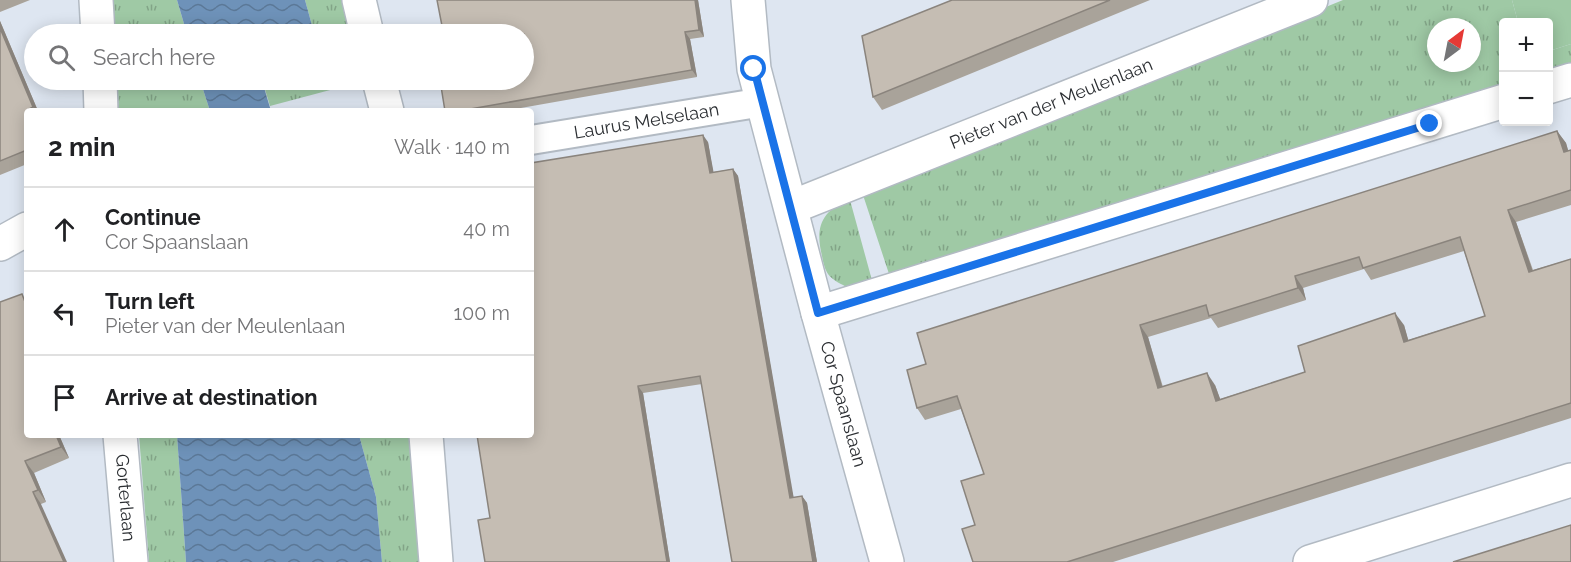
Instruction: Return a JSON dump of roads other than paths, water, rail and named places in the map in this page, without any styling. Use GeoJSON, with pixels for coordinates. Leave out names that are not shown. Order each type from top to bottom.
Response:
{"type":"FeatureCollection","features":[{"type":"Feature","properties":{"kind":"street"},"geometry":{"type":"LineString","coordinates":[[96,0],[97,24]]}},
{"type":"Feature","properties":{"kind":"street"},"geometry":{"type":"LineString","coordinates":[[359,0],[365,24]]}},
{"type":"Feature","properties":{"kind":"street","name":"Cor Spaanslaan"},"geometry":{"type":"LineString","coordinates":[[748,0],[754,69],[887,562]]}},
{"type":"Feature","properties":{"kind":"street","name":"Pieter van der Meulenlaan"},"geometry":{"type":"LineString","coordinates":[[792,207],[1311,0]]}},
{"type":"Feature","properties":{"kind":"street"},"geometry":{"type":"LineString","coordinates":[[1553,85],[1571,80]]}},
{"type":"Feature","properties":{"kind":"street"},"geometry":{"type":"LineString","coordinates":[[100,90],[101,108]]}},
{"type":"Feature","properties":{"kind":"street"},"geometry":{"type":"LineString","coordinates":[[382,90],[386,108]]}},
{"type":"Feature","properties":{"kind":"street","name":"Laurus Melselaan"},"geometry":{"type":"LineString","coordinates":[[534,140],[763,102]]}},
{"type":"Feature","properties":{"kind":"street"},"geometry":{"type":"LineString","coordinates":[[818,313],[1499,102]]}},
{"type":"Feature","properties":{"kind":"street"},"geometry":{"type":"LineString","coordinates":[[0,244],[24,231]]}},
{"type":"Feature","properties":{"kind":"street","name":"Gorterlaan"},"geometry":{"type":"LineString","coordinates":[[120,438],[130,562]]}},
{"type":"Feature","properties":{"kind":"street"},"geometry":{"type":"LineString","coordinates":[[426,438],[436,562]]}},
{"type":"Feature","properties":{"kind":"street"},"geometry":{"type":"LineString","coordinates":[[1310,562],[1571,480]]}},
{"type":"Feature","properties":{"kind":"water"},"geometry":{"type":"Polygon","coordinates":[[[177,0],[305,0],[312,24],[184,24],[177,0]]]}},
{"type":"Feature","properties":{"kind":"water"},"geometry":{"type":"Polygon","coordinates":[[[203,90],[265,90],[270,108],[209,108],[203,90]]]}},
{"type":"Feature","properties":{"kind":"water"},"geometry":{"type":"Polygon","coordinates":[[[177,438],[360,438],[376,497],[382,562],[186,562],[177,438]]]}}]}
